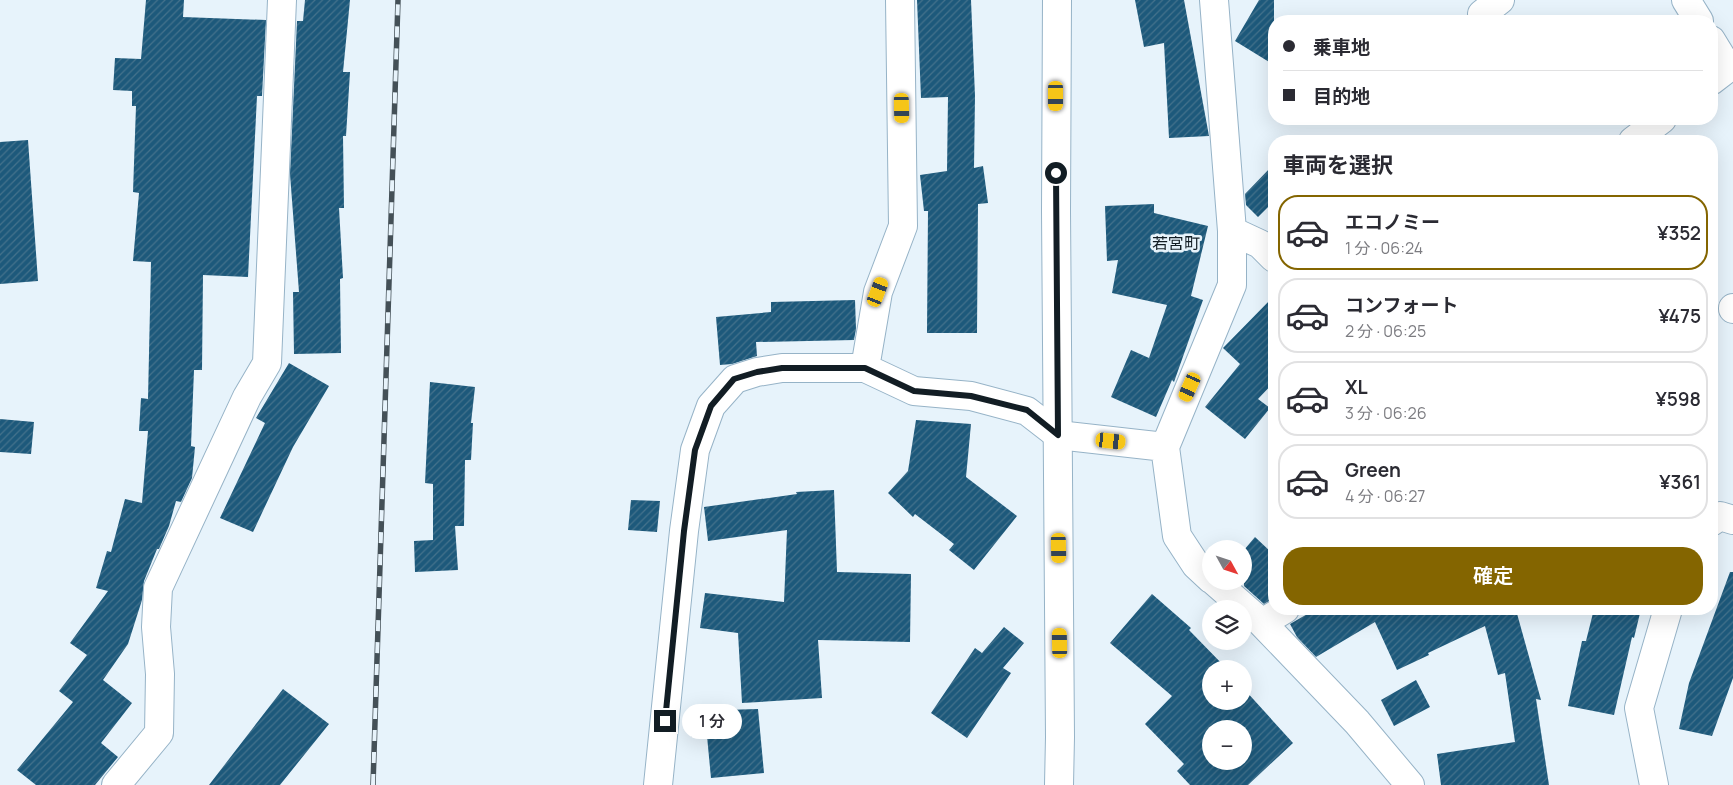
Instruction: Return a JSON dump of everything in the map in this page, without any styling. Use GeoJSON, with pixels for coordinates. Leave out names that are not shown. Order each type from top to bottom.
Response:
{"type":"FeatureCollection","features":[{"type":"Feature","properties":{"kind":"street"},"geometry":{"type":"LineString","coordinates":[[116,785],[159,733],[160,674],[156,627],[158,588],[247,397],[267,363],[282,0]]}},
{"type":"Feature","properties":{"kind":"street"},"geometry":{"type":"LineString","coordinates":[[865,368],[878,292],[903,226],[900,0]]}},
{"type":"Feature","properties":{"kind":"street"},"geometry":{"type":"LineString","coordinates":[[1057,0],[1059,785]]}},
{"type":"Feature","properties":{"kind":"street"},"geometry":{"type":"LineString","coordinates":[[1202,571],[1196,565],[1177,536],[1165,447],[1232,285],[1232,231],[1214,0]]}},
{"type":"Feature","properties":{"kind":"street"},"geometry":{"type":"LineString","coordinates":[[1686,0],[1695,15]]}},
{"type":"Feature","properties":{"kind":"street"},"geometry":{"type":"LineString","coordinates":[[1718,52],[1728,68],[1718,76]]}},
{"type":"Feature","properties":{"kind":"street"},"geometry":{"type":"LineString","coordinates":[[1641,135],[1654,125]]}},
{"type":"Feature","properties":{"kind":"street"},"geometry":{"type":"LineString","coordinates":[[1232,231],[1260,244],[1268,252]]}},
{"type":"Feature","properties":{"kind":"street"},"geometry":{"type":"LineString","coordinates":[[658,785],[684,531],[695,450],[711,406],[734,379],[757,372],[782,368],[865,368],[914,391],[971,396],[1027,410],[1058,435],[1165,447]]}},
{"type":"Feature","properties":{"kind":"street"},"geometry":{"type":"LineString","coordinates":[[1718,517],[1720,516],[1733,520]]}},
{"type":"Feature","properties":{"kind":"street"},"geometry":{"type":"LineString","coordinates":[[1224,590],[1262,623],[1358,722],[1410,785]]}},
{"type":"Feature","properties":{"kind":"street"},"geometry":{"type":"LineString","coordinates":[[1262,623],[1276,615]]}},
{"type":"Feature","properties":{"kind":"street"},"geometry":{"type":"LineString","coordinates":[[1654,785],[1638,708],[1666,615]]}},
{"type":"Feature","properties":{"kind":"building"},"geometry":{"type":"Polygon","coordinates":[[[146,0],[184,0],[183,17],[266,20],[262,96],[257,96],[248,277],[203,275],[202,370],[194,370],[191,446],[195,447],[192,478],[181,502],[176,501],[169,526],[144,581],[142,600],[128,644],[103,680],[132,703],[101,743],[118,757],[95,785],[36,785],[17,770],[73,702],[59,691],[87,655],[70,643],[108,591],[96,588],[107,551],[111,552],[125,499],[142,503],[148,431],[139,431],[141,398],[148,399],[151,262],[133,261],[139,193],[133,192],[136,106],[132,106],[132,91],[113,90],[115,58],[141,59],[146,0]]]}},
{"type":"Feature","properties":{"kind":"building"},"geometry":{"type":"Polygon","coordinates":[[[305,0],[350,0],[343,72],[350,72],[346,136],[343,136],[344,208],[339,208],[343,278],[340,279],[341,353],[294,354],[293,292],[299,292],[290,174],[297,21],[303,21],[305,0]]]}},
{"type":"Feature","properties":{"kind":"building"},"geometry":{"type":"Polygon","coordinates":[[[917,0],[971,0],[975,96],[974,168],[983,166],[988,203],[978,204],[977,333],[927,333],[928,211],[924,211],[920,175],[947,171],[948,97],[921,98],[917,0]]]}},
{"type":"Feature","properties":{"kind":"building"},"geometry":{"type":"Polygon","coordinates":[[[1135,0],[1184,0],[1209,136],[1169,138],[1164,43],[1144,47],[1135,0]]]}},
{"type":"Feature","properties":{"kind":"building"},"geometry":{"type":"Polygon","coordinates":[[[1259,0],[1274,0],[1274,15],[1268,15],[1268,61],[1235,41],[1259,0]]]}},
{"type":"Feature","properties":{"kind":"building"},"geometry":{"type":"Polygon","coordinates":[[[28,140],[38,281],[0,284],[0,142],[28,140]]]}},
{"type":"Feature","properties":{"kind":"building"},"geometry":{"type":"Polygon","coordinates":[[[1268,170],[1268,207],[1258,217],[1246,205],[1245,194],[1268,170]]]}},
{"type":"Feature","properties":{"kind":"building"},"geometry":{"type":"Polygon","coordinates":[[[1154,204],[1154,213],[1208,226],[1191,296],[1203,300],[1174,382],[1172,380],[1156,417],[1111,397],[1131,350],[1149,358],[1167,305],[1112,293],[1118,260],[1107,261],[1105,206],[1154,204]]]}},
{"type":"Feature","properties":{"kind":"building"},"geometry":{"type":"Polygon","coordinates":[[[855,300],[856,329],[854,340],[756,342],[757,356],[732,364],[720,365],[716,317],[771,312],[771,302],[855,300]]]}},
{"type":"Feature","properties":{"kind":"building"},"geometry":{"type":"Polygon","coordinates":[[[1268,302],[1268,388],[1258,399],[1268,406],[1268,410],[1245,439],[1205,407],[1240,364],[1223,348],[1268,302]]]}},
{"type":"Feature","properties":{"kind":"building"},"geometry":{"type":"Polygon","coordinates":[[[289,363],[329,386],[293,447],[253,532],[220,518],[265,423],[256,418],[289,363]]]}},
{"type":"Feature","properties":{"kind":"building"},"geometry":{"type":"Polygon","coordinates":[[[430,382],[475,387],[471,423],[473,423],[471,460],[465,460],[464,526],[455,526],[458,570],[415,572],[414,541],[433,540],[433,484],[425,483],[430,382]]]}},
{"type":"Feature","properties":{"kind":"building"},"geometry":{"type":"Polygon","coordinates":[[[0,419],[34,422],[31,454],[0,452],[0,419]]]}},
{"type":"Feature","properties":{"kind":"building"},"geometry":{"type":"Polygon","coordinates":[[[916,420],[971,424],[966,477],[1017,516],[974,570],[949,550],[954,544],[915,514],[913,517],[888,493],[908,471],[916,420]]]}},
{"type":"Feature","properties":{"kind":"building"},"geometry":{"type":"Polygon","coordinates":[[[834,490],[837,572],[911,574],[910,642],[818,640],[822,698],[742,703],[738,633],[700,628],[705,593],[784,602],[787,530],[708,541],[704,507],[797,494],[796,492],[834,490]]]}},
{"type":"Feature","properties":{"kind":"building"},"geometry":{"type":"Polygon","coordinates":[[[631,500],[660,501],[657,532],[628,530],[631,500]]]}},
{"type":"Feature","properties":{"kind":"building"},"geometry":{"type":"Polygon","coordinates":[[[1255,537],[1268,549],[1268,602],[1264,604],[1248,590],[1252,590],[1252,541],[1255,537]]]}},
{"type":"Feature","properties":{"kind":"building"},"geometry":{"type":"Polygon","coordinates":[[[1730,572],[1733,572],[1733,678],[1712,736],[1679,729],[1689,683],[1714,615],[1718,615],[1718,604],[1730,572]]]}},
{"type":"Feature","properties":{"kind":"building"},"geometry":{"type":"Polygon","coordinates":[[[1152,594],[1191,628],[1189,630],[1202,643],[1202,650],[1208,650],[1218,660],[1202,660],[1202,710],[1252,710],[1252,698],[1293,743],[1248,785],[1190,785],[1177,771],[1184,764],[1145,724],[1172,696],[1110,643],[1152,594]]]}},
{"type":"Feature","properties":{"kind":"building"},"geometry":{"type":"Polygon","coordinates":[[[1306,615],[1517,615],[1541,700],[1536,699],[1549,785],[1441,785],[1437,754],[1515,742],[1505,673],[1498,675],[1485,626],[1397,670],[1375,622],[1316,657],[1297,637],[1290,624],[1306,615]]]}},
{"type":"Feature","properties":{"kind":"building"},"geometry":{"type":"Polygon","coordinates":[[[1592,615],[1640,615],[1634,638],[1632,637],[1614,715],[1568,706],[1582,641],[1586,641],[1592,615]]]}},
{"type":"Feature","properties":{"kind":"building"},"geometry":{"type":"Polygon","coordinates":[[[1004,627],[1024,643],[1003,668],[1011,673],[967,738],[931,713],[975,648],[982,653],[1004,627]]]}},
{"type":"Feature","properties":{"kind":"building"},"geometry":{"type":"Polygon","coordinates":[[[1416,680],[1430,707],[1394,726],[1381,700],[1416,680]]]}},
{"type":"Feature","properties":{"kind":"building"},"geometry":{"type":"Polygon","coordinates":[[[283,689],[329,724],[280,785],[209,785],[283,689]]]}},
{"type":"Feature","properties":{"kind":"building"},"geometry":{"type":"Polygon","coordinates":[[[758,709],[764,773],[711,778],[707,736],[691,737],[690,711],[758,709]]]}},
{"type":"Feature","properties":{"kind":"railway"},"geometry":{"type":"LineString","coordinates":[[373,785],[398,0]]}},
{"type":"Feature","properties":{"kind":"district","name":"若宮町"},"geometry":{"type":"Point","coordinates":[1176,243]}},
{"type":"Feature","properties":{"kind":"route"},"geometry":{"type":"LineString","coordinates":[[665,721],[684,531],[695,450],[711,406],[734,379],[757,372],[782,368],[865,368],[914,391],[971,396],[1027,410],[1058,435],[1056,173]]}}]}
